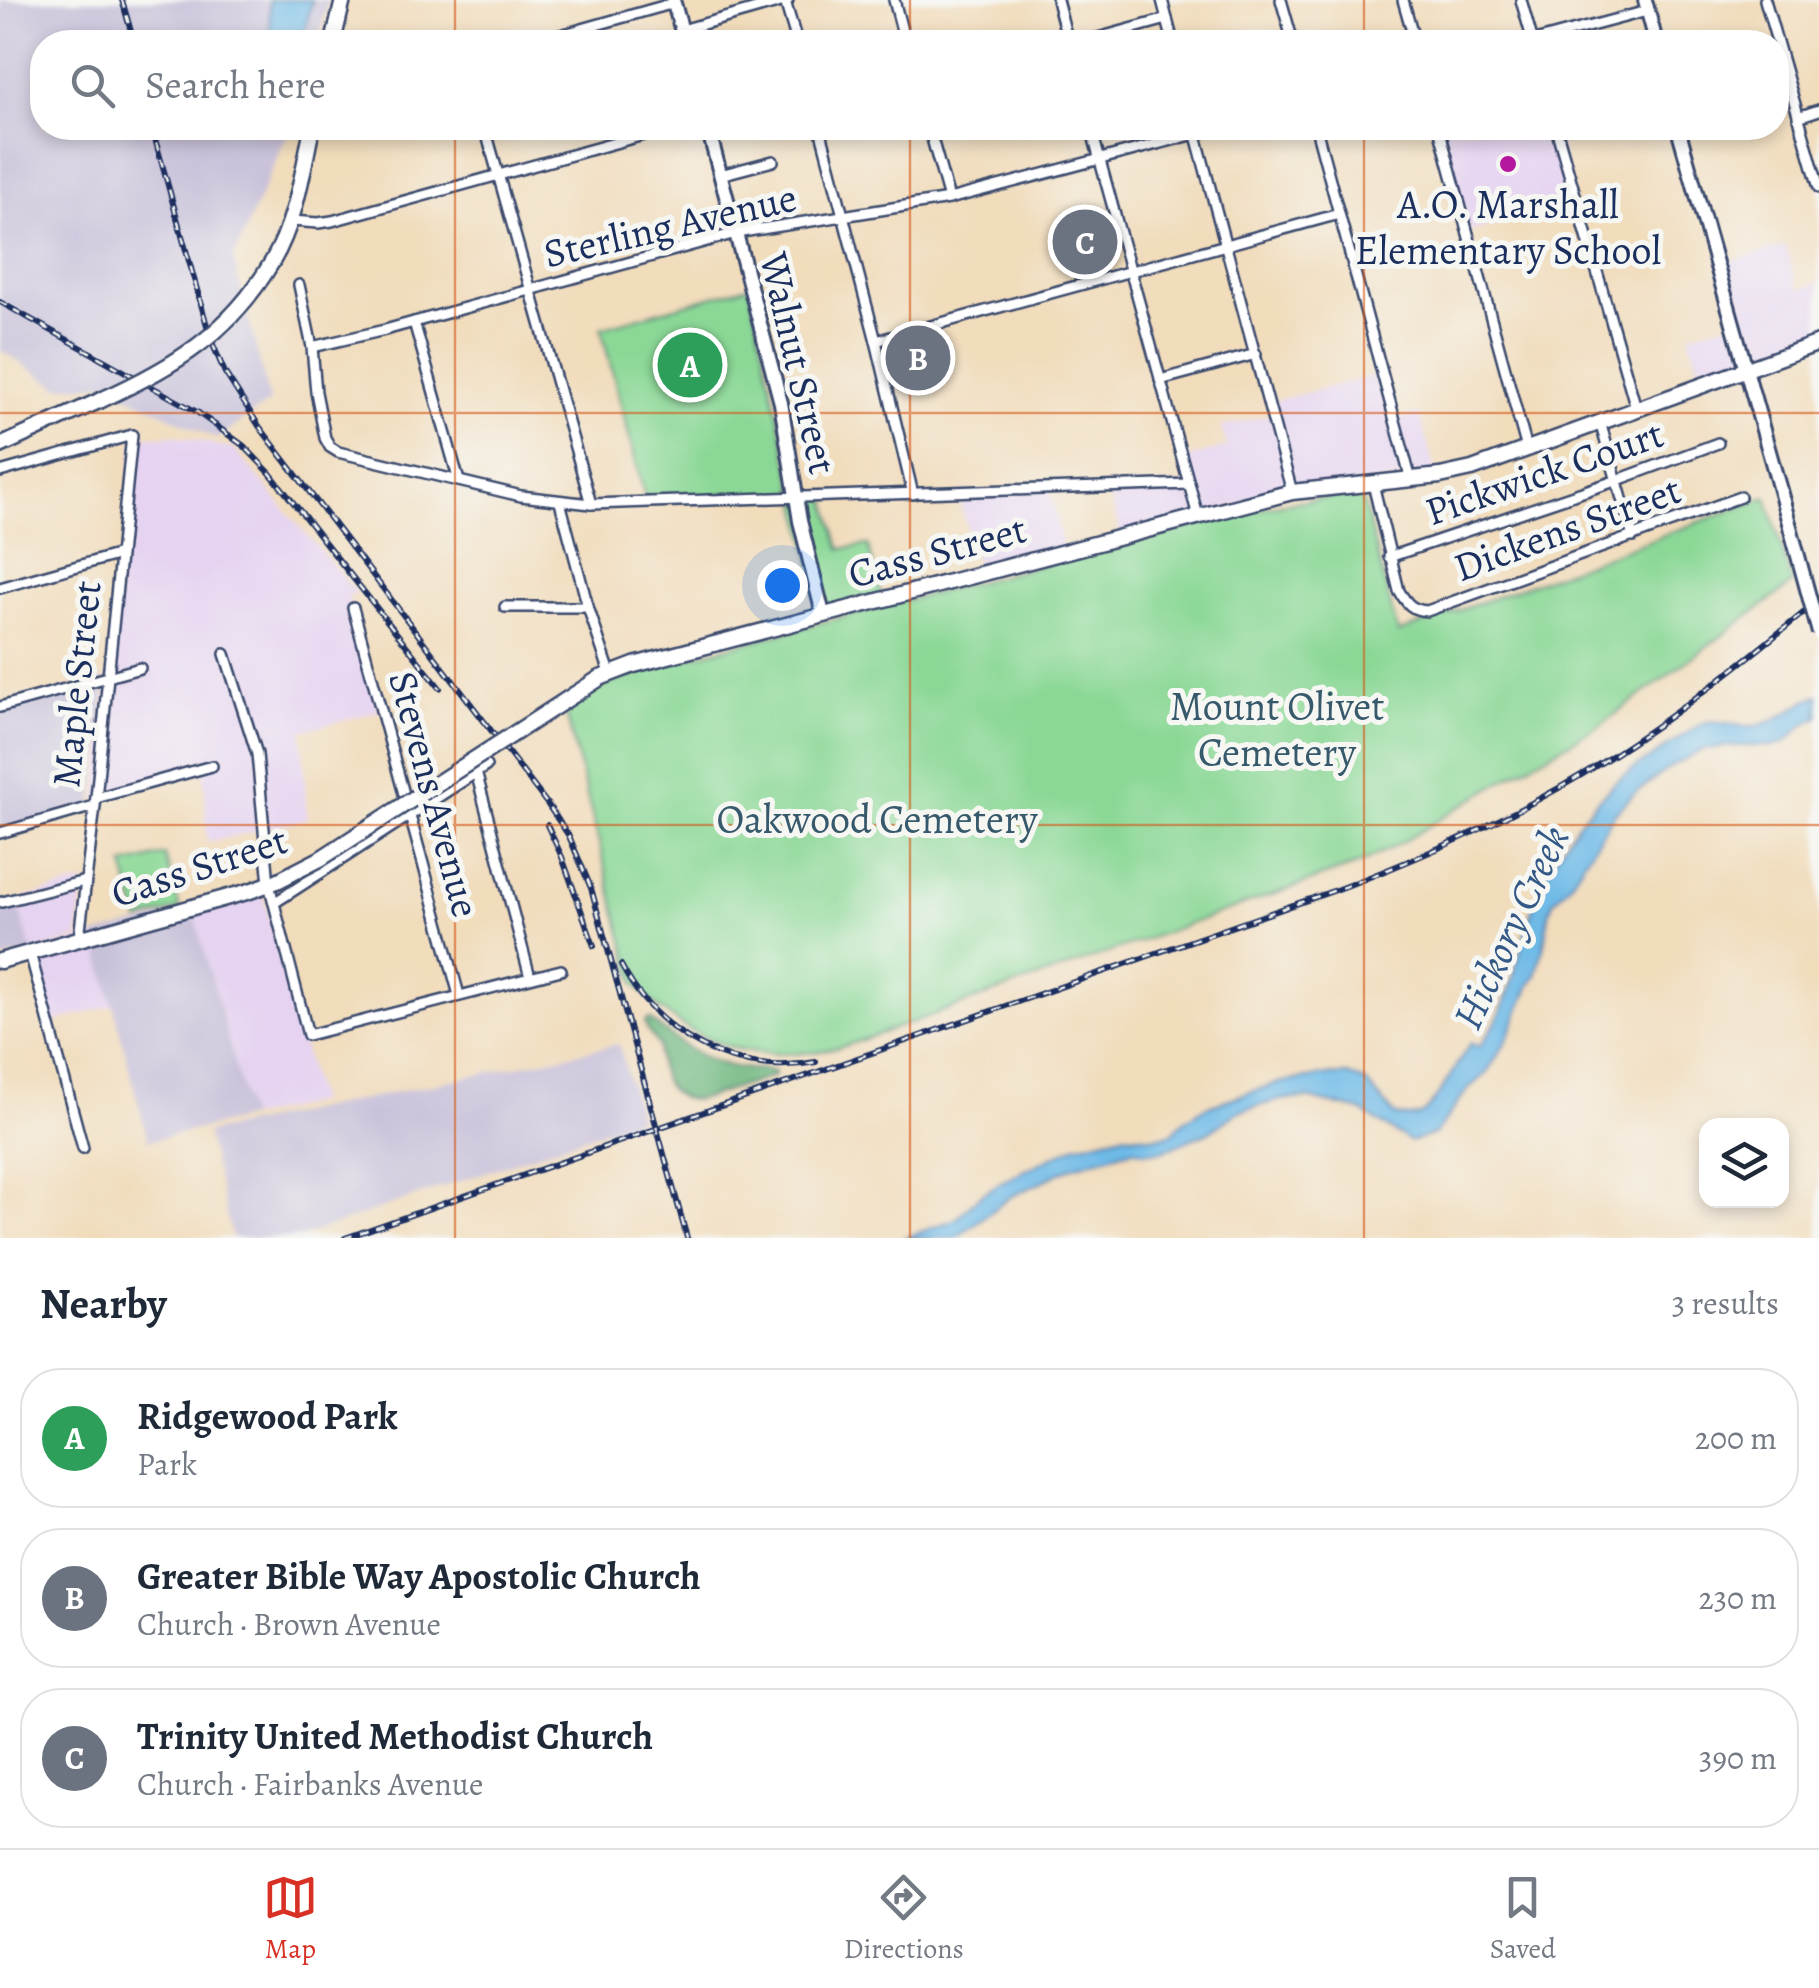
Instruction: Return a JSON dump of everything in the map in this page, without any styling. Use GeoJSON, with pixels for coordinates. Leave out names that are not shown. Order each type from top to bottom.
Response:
{"type":"FeatureCollection","features":[{"type":"Feature","properties":{"kind":"main road"},"geometry":{"type":"LineString","coordinates":[[336,30],[344,0]]}},
{"type":"Feature","properties":{"kind":"main road"},"geometry":{"type":"LineString","coordinates":[[0,446],[174,364],[245,302],[285,239],[309,140]]}},
{"type":"Feature","properties":{"kind":"main road","name":"Cass Street"},"geometry":{"type":"LineString","coordinates":[[0,961],[273,882],[320,859],[605,676],[634,665],[1292,492],[1411,480],[1472,469],[1819,343]]}},
{"type":"Feature","properties":{"kind":"street"},"geometry":{"type":"LineString","coordinates":[[701,30],[787,0],[794,30]]}},
{"type":"Feature","properties":{"kind":"street"},"geometry":{"type":"LineString","coordinates":[[894,0],[903,30]]}},
{"type":"Feature","properties":{"kind":"street"},"geometry":{"type":"LineString","coordinates":[[1057,0],[1065,30]]}},
{"type":"Feature","properties":{"kind":"street"},"geometry":{"type":"LineString","coordinates":[[1162,0],[1170,30]]}},
{"type":"Feature","properties":{"kind":"street"},"geometry":{"type":"LineString","coordinates":[[1281,0],[1290,30]]}},
{"type":"Feature","properties":{"kind":"street"},"geometry":{"type":"LineString","coordinates":[[1403,0],[1412,30]]}},
{"type":"Feature","properties":{"kind":"street"},"geometry":{"type":"LineString","coordinates":[[1521,0],[1529,30]]}},
{"type":"Feature","properties":{"kind":"street"},"geometry":{"type":"LineString","coordinates":[[1765,0],[1773,30]]}},
{"type":"Feature","properties":{"kind":"street"},"geometry":{"type":"LineString","coordinates":[[576,30],[674,1],[682,30]]}},
{"type":"Feature","properties":{"kind":"street"},"geometry":{"type":"LineString","coordinates":[[1569,30],[1648,4],[1653,30]]}},
{"type":"Feature","properties":{"kind":"street"},"geometry":{"type":"LineString","coordinates":[[1127,30],[1167,19]]}},
{"type":"Feature","properties":{"kind":"street"},"geometry":{"type":"LineString","coordinates":[[1789,85],[1819,188]]}},
{"type":"Feature","properties":{"kind":"street"},"geometry":{"type":"LineString","coordinates":[[1798,117],[1819,110]]}},
{"type":"Feature","properties":{"kind":"street"},"geometry":{"type":"LineString","coordinates":[[488,140],[591,504]]}},
{"type":"Feature","properties":{"kind":"street"},"geometry":{"type":"LineString","coordinates":[[292,220],[332,221],[627,140]]}},
{"type":"Feature","properties":{"kind":"street","name":"Walnut Street"},"geometry":{"type":"LineString","coordinates":[[711,140],[781,403],[800,520],[823,614]]}},
{"type":"Feature","properties":{"kind":"street"},"geometry":{"type":"LineString","coordinates":[[823,140],[912,494]]}},
{"type":"Feature","properties":{"kind":"street"},"geometry":{"type":"LineString","coordinates":[[932,140],[949,199]]}},
{"type":"Feature","properties":{"kind":"street"},"geometry":{"type":"LineString","coordinates":[[1095,140],[1198,516]]}},
{"type":"Feature","properties":{"kind":"street","name":"Sterling Avenue"},"geometry":{"type":"LineString","coordinates":[[312,347],[736,233],[949,199],[1161,140]]}},
{"type":"Feature","properties":{"kind":"street"},"geometry":{"type":"LineString","coordinates":[[1198,140],[1292,492]]}},
{"type":"Feature","properties":{"kind":"street"},"geometry":{"type":"LineString","coordinates":[[1319,140],[1411,480]]}},
{"type":"Feature","properties":{"kind":"street"},"geometry":{"type":"LineString","coordinates":[[1442,140],[1527,449]]}},
{"type":"Feature","properties":{"kind":"street"},"geometry":{"type":"LineString","coordinates":[[1559,140],[1636,408]]}},
{"type":"Feature","properties":{"kind":"street"},"geometry":{"type":"LineString","coordinates":[[1681,140],[1819,632]]}},
{"type":"Feature","properties":{"kind":"street"},"geometry":{"type":"LineString","coordinates":[[720,175],[772,161]]}},
{"type":"Feature","properties":{"kind":"street"},"geometry":{"type":"LineString","coordinates":[[876,342],[1339,214]]}},
{"type":"Feature","properties":{"kind":"street"},"geometry":{"type":"LineString","coordinates":[[299,286],[312,347],[316,392],[330,447],[521,496],[591,504],[1189,484]]}},
{"type":"Feature","properties":{"kind":"street"},"geometry":{"type":"LineString","coordinates":[[414,322],[459,481]]}},
{"type":"Feature","properties":{"kind":"street"},"geometry":{"type":"LineString","coordinates":[[1160,380],[1256,354]]}},
{"type":"Feature","properties":{"kind":"street"},"geometry":{"type":"LineString","coordinates":[[1600,422],[1633,537]]}},
{"type":"Feature","properties":{"kind":"street","name":"Maple Street"},"geometry":{"type":"LineString","coordinates":[[0,472],[132,435],[79,938]]}},
{"type":"Feature","properties":{"kind":"street","name":"Pickwick Court"},"geometry":{"type":"LineString","coordinates":[[1389,557],[1718,443]]}},
{"type":"Feature","properties":{"kind":"street"},"geometry":{"type":"LineString","coordinates":[[1373,484],[1389,557]]}},
{"type":"Feature","properties":{"kind":"street","name":"Dickens Street"},"geometry":{"type":"LineString","coordinates":[[1389,557],[1406,603],[1415,610],[1427,611],[1740,497]]}},
{"type":"Feature","properties":{"kind":"street"},"geometry":{"type":"LineString","coordinates":[[560,502],[605,676]]}},
{"type":"Feature","properties":{"kind":"street"},"geometry":{"type":"LineString","coordinates":[[0,586],[120,554]]}},
{"type":"Feature","properties":{"kind":"street"},"geometry":{"type":"LineString","coordinates":[[505,607],[588,607]]}},
{"type":"Feature","properties":{"kind":"street","name":"Stevens Avenue"},"geometry":{"type":"LineString","coordinates":[[353,608],[459,995]]}},
{"type":"Feature","properties":{"kind":"street"},"geometry":{"type":"LineString","coordinates":[[225,654],[257,754],[274,903],[308,1035],[561,970]]}},
{"type":"Feature","properties":{"kind":"street"},"geometry":{"type":"LineString","coordinates":[[0,707],[140,668]]}},
{"type":"Feature","properties":{"kind":"street"},"geometry":{"type":"LineString","coordinates":[[0,834],[212,766]]}},
{"type":"Feature","properties":{"kind":"street"},"geometry":{"type":"LineString","coordinates":[[274,903],[486,766]]}},
{"type":"Feature","properties":{"kind":"street"},"geometry":{"type":"LineString","coordinates":[[476,772],[530,977]]}},
{"type":"Feature","properties":{"kind":"street"},"geometry":{"type":"LineString","coordinates":[[2,902],[85,880]]}},
{"type":"Feature","properties":{"kind":"street"},"geometry":{"type":"LineString","coordinates":[[30,953],[82,1148]]}},
{"type":"Feature","properties":{"kind":"shaded area"},"geometry":{"type":"Polygon","coordinates":[[[0,0],[329,0],[320,30],[30,30],[30,140],[285,140],[233,259],[270,402],[216,439],[102,383],[59,387],[0,350],[0,0]]]}},
{"type":"Feature","properties":{"kind":"shaded area","name":"A.O. Marshall Elementary School"},"geometry":{"type":"Polygon","coordinates":[[[1443,140],[1558,140],[1575,201],[1469,232],[1443,140]]]}},
{"type":"Feature","properties":{"kind":"shaded area"},"geometry":{"type":"Polygon","coordinates":[[[1786,246],[1798,289],[1819,283],[1819,342],[1703,383],[1689,334],[1733,321],[1717,265],[1786,246]]]}},
{"type":"Feature","properties":{"kind":"shaded area"},"geometry":{"type":"Polygon","coordinates":[[[1382,374],[1394,420],[1419,414],[1436,475],[1290,491],[1121,536],[1107,487],[1189,485],[1183,459],[1227,447],[1222,427],[1273,414],[1270,402],[1382,374]]]}},
{"type":"Feature","properties":{"kind":"shaded area"},"geometry":{"type":"Polygon","coordinates":[[[173,435],[234,449],[357,594],[348,597],[379,711],[302,731],[307,819],[207,842],[204,771],[97,799],[134,437],[173,435]]]}},
{"type":"Feature","properties":{"kind":"shaded area"},"geometry":{"type":"Polygon","coordinates":[[[1050,489],[1063,551],[978,572],[958,493],[1050,489]]]}},
{"type":"Feature","properties":{"kind":"shaded area"},"geometry":{"type":"Polygon","coordinates":[[[107,678],[93,805],[0,833],[0,708],[107,678]]]}},
{"type":"Feature","properties":{"kind":"shaded area"},"geometry":{"type":"Polygon","coordinates":[[[84,882],[78,938],[32,952],[17,900],[84,882]]]}},
{"type":"Feature","properties":{"kind":"shaded area"},"geometry":{"type":"Polygon","coordinates":[[[261,888],[318,1102],[249,1118],[193,909],[261,888]]]}},
{"type":"Feature","properties":{"kind":"shaded area"},"geometry":{"type":"Polygon","coordinates":[[[0,892],[3,903],[17,900],[32,952],[0,960],[0,892]]]}},
{"type":"Feature","properties":{"kind":"shaded area"},"geometry":{"type":"Polygon","coordinates":[[[193,909],[249,1118],[148,1141],[95,935],[193,909]]]}},
{"type":"Feature","properties":{"kind":"shaded area"},"geometry":{"type":"Polygon","coordinates":[[[95,935],[114,1005],[50,1023],[31,954],[95,935]]]}},
{"type":"Feature","properties":{"kind":"shaded area"},"geometry":{"type":"Polygon","coordinates":[[[619,1044],[639,1118],[298,1238],[232,1238],[206,1133],[619,1044]]]}},
{"type":"Feature","properties":{"kind":"green space"},"geometry":{"type":"Polygon","coordinates":[[[749,286],[796,496],[646,501],[601,328],[749,286]]]}},
{"type":"Feature","properties":{"kind":"green space"},"geometry":{"type":"Polygon","coordinates":[[[1361,494],[1398,633],[1767,497],[1792,584],[1602,724],[1359,864],[845,1046],[786,1054],[731,1047],[680,1024],[635,984],[565,710],[600,688],[644,669],[1249,511],[1361,494]]]}},
{"type":"Feature","properties":{"kind":"green space"},"geometry":{"type":"Polygon","coordinates":[[[826,496],[840,549],[868,545],[882,598],[823,613],[797,497],[826,496]]]}},
{"type":"Feature","properties":{"kind":"green space"},"geometry":{"type":"Polygon","coordinates":[[[165,855],[180,909],[139,921],[124,865],[165,855]]]}},
{"type":"Feature","properties":{"kind":"green space"},"geometry":{"type":"Polygon","coordinates":[[[649,1019],[704,1057],[729,1066],[774,1072],[774,1076],[705,1098],[693,1100],[674,1094],[663,1078],[659,1046],[645,1022],[649,1019]]]}},
{"type":"Feature","properties":{"kind":"water"},"geometry":{"type":"Polygon","coordinates":[[[269,0],[312,0],[305,30],[270,30],[269,0]]]}},
{"type":"Feature","properties":{"kind":"water"},"geometry":{"type":"Polygon","coordinates":[[[1819,695],[1819,717],[1803,725],[1786,742],[1703,750],[1673,765],[1614,814],[1569,885],[1553,902],[1536,976],[1506,1042],[1487,1073],[1469,1088],[1435,1134],[1410,1142],[1361,1111],[1307,1098],[1280,1100],[1240,1111],[1207,1133],[1162,1151],[1134,1149],[1074,1166],[1010,1197],[953,1238],[904,1238],[956,1219],[978,1197],[1001,1182],[1077,1145],[1123,1134],[1171,1134],[1208,1106],[1278,1083],[1348,1075],[1367,1083],[1396,1116],[1420,1115],[1471,1043],[1479,1047],[1496,1021],[1539,891],[1571,832],[1600,798],[1629,771],[1706,722],[1763,724],[1819,695]]]}},
{"type":"Feature","properties":{"kind":"railway"},"geometry":{"type":"LineString","coordinates":[[122,0],[131,30]]}},
{"type":"Feature","properties":{"kind":"railway"},"geometry":{"type":"LineString","coordinates":[[155,140],[211,340],[225,373],[259,426],[569,836],[591,888],[687,1238]]}},
{"type":"Feature","properties":{"kind":"railway"},"geometry":{"type":"LineString","coordinates":[[0,302],[197,412],[244,446],[270,473],[440,688]]}},
{"type":"Feature","properties":{"kind":"railway"},"geometry":{"type":"LineString","coordinates":[[345,1238],[1333,891],[1438,849],[1572,781],[1632,743],[1819,600]]}},
{"type":"Feature","properties":{"kind":"railway"},"geometry":{"type":"LineString","coordinates":[[547,825],[594,946]]}},
{"type":"Feature","properties":{"kind":"railway"},"geometry":{"type":"LineString","coordinates":[[621,965],[656,1013],[702,1046],[757,1063],[816,1062]]}},
{"type":"Feature","properties":{"kind":"place","name":"A.O. Marshall Elementary School"},"geometry":{"type":"Point","coordinates":[1508,164]}},
{"type":"Feature","properties":{"kind":"place","name":"Trinity United Methodist Church"},"geometry":{"type":"Point","coordinates":[1085,242]}},
{"type":"Feature","properties":{"kind":"place","name":"Greater Bible Way Apostolic Church"},"geometry":{"type":"Point","coordinates":[918,358]}},
{"type":"Feature","properties":{"kind":"place","name":"Ridgewood Park"},"geometry":{"type":"Point","coordinates":[690,365]}},
{"type":"Feature","properties":{"kind":"park label","name":"Mount Olivet Cemetery"},"geometry":{"type":"Point","coordinates":[1277,729]}},
{"type":"Feature","properties":{"kind":"park label","name":"Oakwood Cemetery"},"geometry":{"type":"Point","coordinates":[877,819]}},
{"type":"Feature","properties":{"kind":"water label","name":"Hickory Creek"},"geometry":{"type":"Point","coordinates":[1510,927]}}]}
